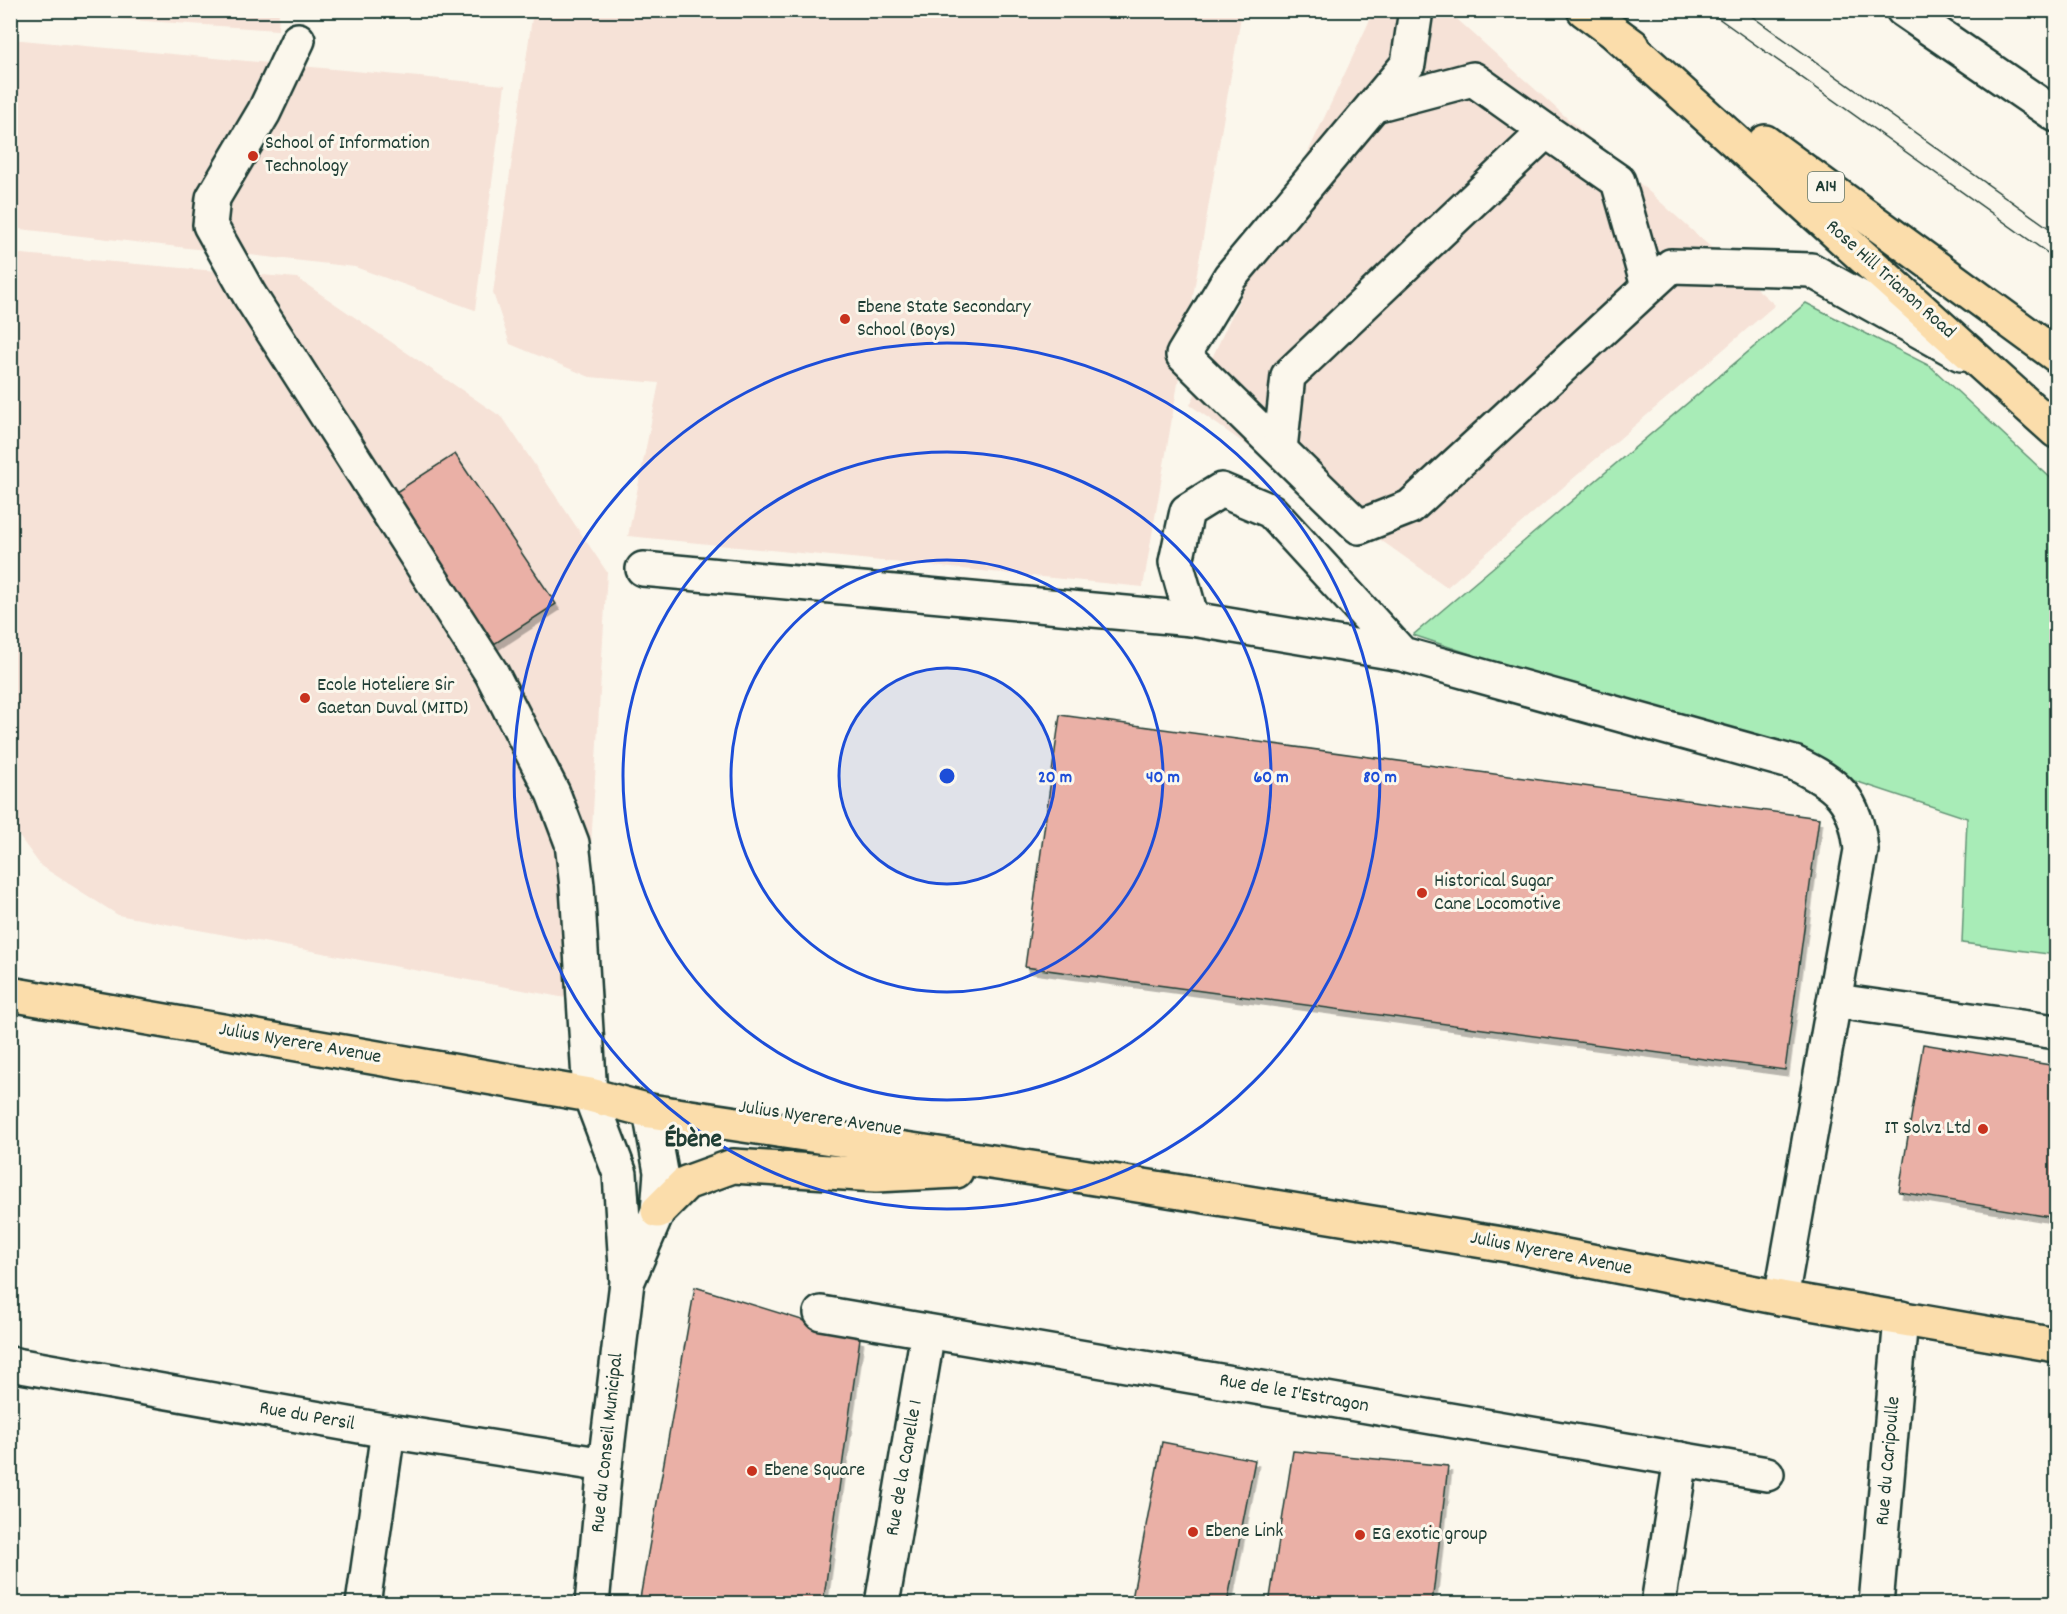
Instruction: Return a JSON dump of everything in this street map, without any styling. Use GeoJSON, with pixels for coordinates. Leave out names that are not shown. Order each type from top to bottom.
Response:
{"type":"FeatureCollection","features":[{"type":"Feature","properties":{"kind":"main road","name":"Rose Hill Trianon Road"},"geometry":{"type":"LineString","coordinates":[[1584,10],[2050,351]]}},
{"type":"Feature","properties":{"kind":"main road","name":"Rose Hill Trianon Road"},"geometry":{"type":"LineString","coordinates":[[1616,34],[2056,431]]}},
{"type":"Feature","properties":{"kind":"main road","name":"Julius Nyerere Avenue"},"geometry":{"type":"LineString","coordinates":[[10,994],[590,1095],[650,1111],[1034,1168],[1514,1246],[1781,1298],[2056,1345]]}},
{"type":"Feature","properties":{"kind":"main road","name":"Julius Nyerere Avenue"},"geometry":{"type":"LineString","coordinates":[[590,1095],[666,1096],[964,1140],[1034,1168]]}},
{"type":"Feature","properties":{"kind":"main road"},"geometry":{"type":"LineString","coordinates":[[658,1211],[686,1183],[733,1166],[876,1176],[1034,1168]]}},
{"type":"Feature","properties":{"kind":"street"},"geometry":{"type":"LineString","coordinates":[[1416,10],[1408,64],[1230,277],[1183,355],[1359,526],[1410,507],[1671,266],[1811,270],[1994,373]]}},
{"type":"Feature","properties":{"kind":"street"},"geometry":{"type":"LineString","coordinates":[[1903,10],[2056,115]]}},
{"type":"Feature","properties":{"kind":"street"},"geometry":{"type":"LineString","coordinates":[[298,40],[264,112],[213,198],[210,225],[250,296],[492,674],[554,793],[572,843],[578,886],[590,1095],[620,1174],[627,1282]]}},
{"type":"Feature","properties":{"kind":"street"},"geometry":{"type":"LineString","coordinates":[[1375,105],[1473,79],[1618,182],[1648,286]]}},
{"type":"Feature","properties":{"kind":"street"},"geometry":{"type":"LineString","coordinates":[[1280,450],[1288,376],[1546,131]]}},
{"type":"Feature","properties":{"kind":"street"},"geometry":{"type":"LineString","coordinates":[[1192,619],[1176,562],[1186,511],[1221,490],[1271,511],[1402,654]]}},
{"type":"Feature","properties":{"kind":"street"},"geometry":{"type":"LineString","coordinates":[[643,568],[1192,619],[1402,654],[1794,763],[1826,778],[1841,792],[1858,825],[1861,850],[1836,1001],[1781,1298]]}},
{"type":"Feature","properties":{"kind":"street"},"geometry":{"type":"LineString","coordinates":[[1836,1001],[2056,1032]]}},
{"type":"Feature","properties":{"kind":"street"},"geometry":{"type":"LineString","coordinates":[[627,1282],[658,1211],[661,1172],[650,1111]]}},
{"type":"Feature","properties":{"kind":"street","name":"Rue du Conseil Municipal"},"geometry":{"type":"LineString","coordinates":[[592,1604],[604,1465],[627,1282]]}},
{"type":"Feature","properties":{"kind":"street","name":"Rue de le I'Estragon"},"geometry":{"type":"LineString","coordinates":[[821,1313],[1767,1474]]}},
{"type":"Feature","properties":{"kind":"street","name":"Rue du Caripoulle"},"geometry":{"type":"LineString","coordinates":[[1876,1604],[1901,1318]]}},
{"type":"Feature","properties":{"kind":"street","name":"Rue de la Canelle 1"},"geometry":{"type":"LineString","coordinates":[[882,1604],[928,1332]]}},
{"type":"Feature","properties":{"kind":"street","name":"Rue du Persil"},"geometry":{"type":"LineString","coordinates":[[10,1364],[388,1431],[604,1465]]}},
{"type":"Feature","properties":{"kind":"street"},"geometry":{"type":"LineString","coordinates":[[363,1604],[388,1431]]}},
{"type":"Feature","properties":{"kind":"street"},"geometry":{"type":"LineString","coordinates":[[1658,1604],[1681,1459]]}},
{"type":"Feature","properties":{"kind":"shaded area"},"geometry":{"type":"Polygon","coordinates":[[[59,10],[279,11],[278,30],[59,15],[59,10]]]}},
{"type":"Feature","properties":{"kind":"shaded area","name":"Ebene State Secondary School (Boys)"},"geometry":{"type":"Polygon","coordinates":[[[533,11],[1242,11],[1143,587],[628,536],[659,383],[590,377],[510,344],[493,293],[533,11]]]}},
{"type":"Feature","properties":{"kind":"shaded area"},"geometry":{"type":"Polygon","coordinates":[[[1374,11],[1448,11],[1775,305],[1447,587],[1190,405],[1374,11]]]}},
{"type":"Feature","properties":{"kind":"shaded area","name":"School of Information Technology"},"geometry":{"type":"Polygon","coordinates":[[[11,39],[505,85],[475,310],[355,267],[11,228],[11,39]]]}},
{"type":"Feature","properties":{"kind":"shaded area","name":"Ecole Hoteliere Sir Gaetan Duval (MITD)"},"geometry":{"type":"Polygon","coordinates":[[[10,253],[297,278],[503,418],[607,572],[582,1001],[118,915],[41,866],[10,824],[10,253]]]}},
{"type":"Feature","properties":{"kind":"green space"},"geometry":{"type":"Polygon","coordinates":[[[1806,303],[1930,366],[2056,483],[2056,955],[1962,943],[1967,818],[1413,635],[1806,303]]]}},
{"type":"Feature","properties":{"kind":"building"},"geometry":{"type":"Polygon","coordinates":[[[455,454],[556,604],[491,646],[390,496],[455,454]]]}},
{"type":"Feature","properties":{"kind":"building","name":"Historical Sugar Cane Locomotive"},"geometry":{"type":"Polygon","coordinates":[[[1060,715],[1819,818],[1785,1070],[1025,967],[1060,715]]]}},
{"type":"Feature","properties":{"kind":"building","name":"IT Solvz Ltd"},"geometry":{"type":"Polygon","coordinates":[[[1923,1044],[2056,1066],[2056,1218],[1899,1192],[1923,1044]]]}},
{"type":"Feature","properties":{"kind":"building","name":"Ebene Square"},"geometry":{"type":"Polygon","coordinates":[[[695,1287],[860,1338],[823,1604],[639,1604],[695,1287]]]}},
{"type":"Feature","properties":{"kind":"building","name":"Ebene Link"},"geometry":{"type":"Polygon","coordinates":[[[1162,1442],[1255,1460],[1227,1604],[1131,1604],[1162,1442]]]}},
{"type":"Feature","properties":{"kind":"building","name":"EG exotic group"},"geometry":{"type":"Polygon","coordinates":[[[1293,1451],[1448,1466],[1432,1604],[1269,1604],[1293,1451]]]}},
{"type":"Feature","properties":{"kind":"tram line"},"geometry":{"type":"LineString","coordinates":[[1707,10],[2056,259]]}},
{"type":"Feature","properties":{"kind":"tram line"},"geometry":{"type":"LineString","coordinates":[[1743,10],[2056,233]]}},
{"type":"Feature","properties":{"kind":"place","name":"School of Information Technology"},"geometry":{"type":"Point","coordinates":[253,156]}},
{"type":"Feature","properties":{"kind":"place","name":"Ebene State Secondary School (Boys)"},"geometry":{"type":"Point","coordinates":[845,319]}},
{"type":"Feature","properties":{"kind":"place","name":"Ecole Hoteliere Sir Gaetan Duval (MITD)"},"geometry":{"type":"Point","coordinates":[305,698]}},
{"type":"Feature","properties":{"kind":"place","name":"Historical Sugar Cane Locomotive"},"geometry":{"type":"Point","coordinates":[1422,893]}},
{"type":"Feature","properties":{"kind":"place","name":"IT Solvz Ltd"},"geometry":{"type":"Point","coordinates":[1983,1129]}},
{"type":"Feature","properties":{"kind":"place","name":"Ebene Square"},"geometry":{"type":"Point","coordinates":[752,1471]}},
{"type":"Feature","properties":{"kind":"place","name":"Ebene Link"},"geometry":{"type":"Point","coordinates":[1193,1532]}},
{"type":"Feature","properties":{"kind":"place","name":"EG exotic group"},"geometry":{"type":"Point","coordinates":[1360,1535]}},
{"type":"Feature","properties":{"kind":"district","name":"Ébène"},"geometry":{"type":"Point","coordinates":[693,1140]}}]}
